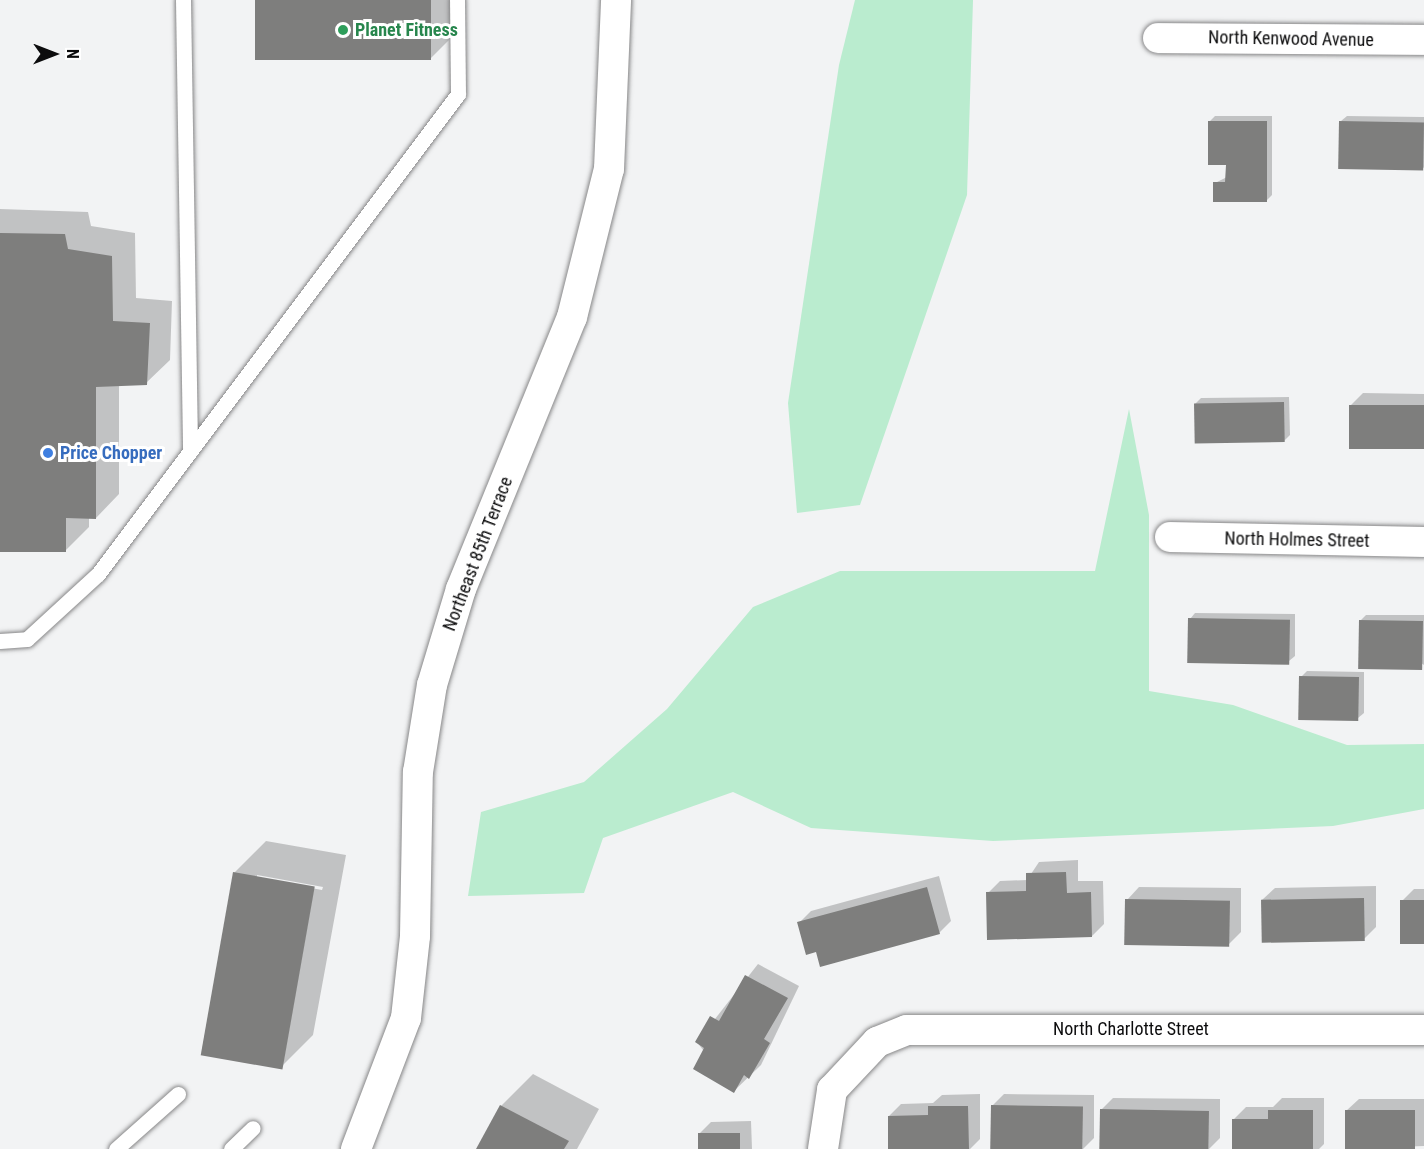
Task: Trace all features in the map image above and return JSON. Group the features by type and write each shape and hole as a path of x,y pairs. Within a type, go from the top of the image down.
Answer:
{"street":[{"name":"Northeast 85th Terrace","path":"356,1149 406,1018 415,936 418,772 432,684 461,589 572,317 609,169 615,0"},
{"name":"North Kenwood Avenue","path":"1158,38 1424,40"},
{"name":"North Holmes Street","path":"1170,537 1424,542"},
{"name":"North Charlotte Street","path":"823,1149 832,1090 849,1067 877,1042 907,1030 1424,1030"}],"lane":[{"path":"183,0 190,451"},
{"path":"0,641 27,639 98,574 458,94 458,0"},
{"path":"116,1149 178,1094"},
{"path":"231,1149 253,1128"}],"green space":[{"path":"855,0 973,0 967,195 860,505 797,513 788,403 839,65"},
{"path":"1129,409 1149,515 1149,691 1233,705 1347,745 1424,744 1424,809 1333,826 993,841 811,828 733,792 603,838 584,893 468,896 481,812 584,782 667,709 753,607 840,571 1095,571"}],"building":[{"name":"Planet Fitness","path":"255,0 431,0 431,60 255,60"},
{"path":"1208,121 1267,121 1267,202 1213,202 1213,182 1225,182 1226,165 1208,165"},
{"path":"1339,121 1424,122 1423,170 1338,169"},
{"name":"Price Chopper","path":"0,233 65,234 68,249 112,256 113,321 150,323 147,385 96,387 96,519 66,518 66,552 0,552"},
{"path":"1284,402 1285,442 1195,444 1194,404"},
{"path":"1349,405 1424,405 1424,449 1349,449"},
{"path":"1188,618 1290,620 1289,665 1187,663"},
{"path":"1359,620 1423,621 1422,670 1358,669"},
{"path":"1299,676 1359,677 1358,721 1298,720"},
{"path":"233,872 315,886 282,1070 201,1055"},
{"path":"1066,872 1067,893 1091,892 1092,937 987,940 986,892 1026,891 1026,873"},
{"path":"927,887 940,934 820,967 816,952 806,955 797,922"},
{"path":"1364,898 1365,941 1262,943 1261,900"},
{"path":"1125,899 1230,901 1229,947 1124,945"},
{"path":"1400,900 1424,900 1424,944 1400,944"},
{"path":"745,975 788,998 764,1039 770,1043 749,1079 744,1075 734,1093 693,1069 704,1048 695,1042 710,1016 719,1021"},
{"path":"500,1105 569,1141 564,1149 476,1149"},
{"path":"991,1105 1083,1107 1082,1149 990,1149"},
{"path":"928,1106 968,1106 969,1149 888,1149 888,1116 928,1115"},
{"path":"1100,1109 1209,1111 1208,1149 1099,1149"},
{"path":"1268,1110 1313,1110 1313,1149 1232,1149 1232,1119 1268,1119"},
{"path":"1345,1110 1415,1110 1415,1149 1345,1149"},
{"path":"698,1133 740,1133 740,1149 698,1149"}],"place":[{"name":"Planet Fitness","path":"343,30"},
{"name":"Price Chopper","path":"48,453"}]}
